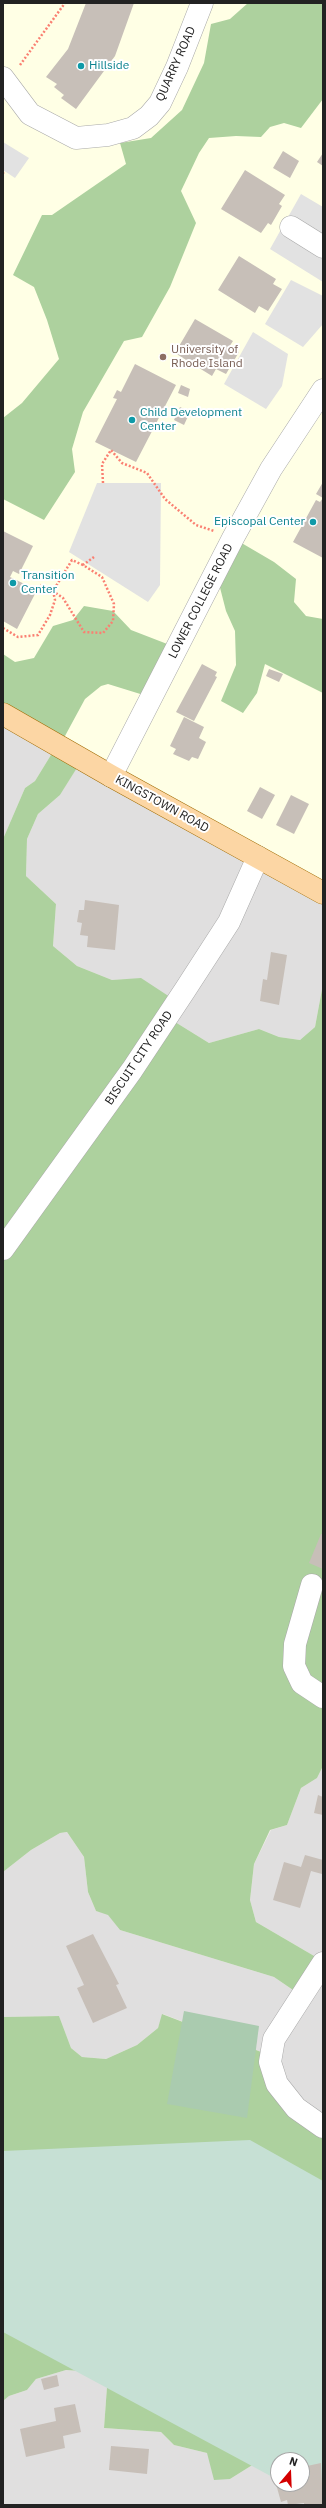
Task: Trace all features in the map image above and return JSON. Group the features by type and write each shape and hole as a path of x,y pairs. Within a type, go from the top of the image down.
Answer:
{"main road":[{"name":"KINGSTOWN ROAD","path":"3,714 111,776 323,893"}],"street":[{"name":"QUARRY ROAD","path":"11,73 30,114 76,138 108,135 133,128 149,116 160,103 178,67 202,3"},
{"path":"291,227 323,247"},
{"name":"LOWER COLLEGE ROAD","path":"111,776 233,538 271,470 323,390"},
{"name":"BISCUIT CITY ROAD","path":"3,1249 132,1070 229,922 258,857"},
{"path":"312,1585 295,1644 294,1666 302,1682 323,1697"},
{"path":"323,1963 274,2039 270,2062 277,2084 296,2108 323,2127"}],"path":[{"path":"11,73 65,3"},
{"path":"102,483 102,464 111,450 122,463 147,473 166,499 196,525 233,538"},
{"path":"84,565 94,557"},
{"path":"3,628 18,637 38,635 50,615 55,600 53,591 72,560 84,565 102,577 114,604 113,621 103,633 84,632 63,598 53,591 40,584"}],"shaded area":[{"name":"University of Rhode Island","path":"3,3 323,3 323,894 3,712"},
{"path":"3,142 29,158 15,178 3,170"},
{"path":"301,194 323,207 323,282 270,249"},
{"path":"291,280 323,296 323,324 303,347 265,324"},
{"path":"253,332 288,354 282,386 266,409 224,384"},
{"path":"97,483 161,483 160,585 148,602 69,552"},
{"path":"3,718 54,750 35,781 25,788 3,839"},
{"path":"79,764 323,899 323,984 315,1027 300,1040 279,1037 259,1029 209,1043 167,1017 141,979 112,980 77,966 53,946 56,904 26,876 27,839 38,814 60,795"},
{"path":"323,1766 323,2126 295,2105 269,2055 163,2014 158,2028 137,2045 106,2059 82,2057 71,2048 59,2016 3,2017 3,1872 31,1850 60,1833 67,1832 84,1857 88,1892 96,1911 108,1914 120,1930 274,1977 293,1990 321,1960 256,1922 250,1900 254,1864 271,1830 287,1825 301,1788 317,1778"},
{"path":"184,2011 259,2026 247,2118 167,2104"},
{"path":"250,2140 323,2181 323,2504 301,2492 310,2492 310,2452 270,2452 270,2476 3,2332 3,2151"},
{"path":"66,2370 95,2372 107,2387 104,2428 161,2432 174,2445 207,2453 230,2479 270,2454 270,2492 310,2492 310,2452 273,2452 286,2444 323,2448 323,2505 3,2505 3,2401 9,2396 27,2390 36,2379"}],"green space":[{"path":"248,3 323,3 323,99 301,128 284,123 270,127 261,137 236,136 209,138 199,153 181,191 196,223 170,287 142,337 124,341 83,412 72,449 75,472 44,520 3,499 3,418 22,403 59,359 47,320 34,287 13,275 42,215 52,215 126,164 120,143 151,138 182,110 204,63 211,24 230,19"},
{"path":"233,538 274,562 296,579 294,602 306,616 323,619 323,693 265,664 257,693 243,713 221,701 236,665 235,631 226,611 216,572"},
{"path":"84,606 113,611 131,630 175,647 150,697 108,684 101,686 85,699 59,747 80,763 60,795 38,814 27,839 26,876 56,904 53,946 77,966 112,980 141,978 173,999 167,1017 209,1043 259,1029 279,1037 300,1040 315,1027 323,984 323,1766 317,1778 301,1788 287,1825 270,1830 254,1864 250,1900 256,1922 321,1960 293,1990 274,1977 120,1930 108,1915 96,1911 88,1892 84,1857 67,1832 60,1833 31,1850 3,1872 3,839 25,788 35,781 54,750 3,718 3,654 15,662 34,658 53,626 73,620"},
{"path":"162,2014 269,2055 276,2077 323,2126 323,2448 286,2444 273,2452 270,2452 270,2454 230,2479 214,2480 207,2453 174,2445 161,2432 104,2428 107,2387 95,2372 66,2370 36,2379 27,2390 9,2396 3,2401 3,2017 59,2016 71,2048 82,2057 106,2059 137,2045 158,2028"}],"building":[{"name":"Hillside","path":"86,3 134,3 115,56 76,109 61,98 64,95 54,87 57,84 46,77 68,49"},
{"path":"283,151 299,161 290,178 273,168"},
{"path":"323,153 323,166 317,162"},
{"path":"245,170 285,195 279,204 282,206 271,225 268,223 261,233 221,209"},
{"path":"239,256 276,279 273,284 282,289 268,311 259,306 255,313 218,290"},
{"path":"195,319 233,341 229,347 239,352 226,374 216,369 212,376 175,353"},
{"name":"Child Development Center","path":"135,364 176,385 136,462 95,442 117,399 113,398 117,390 121,392"},
{"path":"181,385 190,389 188,397 178,393"},
{"path":"180,407 190,412 184,425 174,420"},
{"path":"323,482 323,498 316,494"},
{"name":"Episcopal Center","path":"323,498 323,558 293,542 316,500 320,502"},
{"name":"Transition Center","path":"3,531 33,546 19,574 13,571 10,577 37,590 17,629 3,621"},
{"path":"202,664 217,672 215,676 217,677 194,721 176,712"},
{"path":"269,669 283,674 279,682 266,676"},
{"path":"184,717 204,727 199,738 206,742 198,759 192,757 189,761 173,754 176,749 170,746"},
{"path":"260,787 275,795 262,819 247,811"},
{"path":"291,795 309,804 294,834 276,825"},
{"path":"85,900 119,905 115,950 87,947 88,936 80,935 82,923 77,922 79,910 84,910"},
{"path":"271,952 287,955 279,1005 260,1001 263,979 267,980"},
{"path":"321,1534 323,1534 323,1569 309,1563"},
{"path":"318,1795 323,1797 323,1815 314,1813"},
{"path":"305,1855 323,1860 323,1872 322,1874 311,1871 300,1908 273,1900 284,1862 301,1867"},
{"path":"93,1934 119,1984 116,1985 127,2008 93,2023 77,1988 84,1985 66,1946"},
{"path":"57,2375 59,2386 44,2390 41,2379"},
{"path":"75,2404 81,2432 63,2436 65,2448 26,2457 20,2429 56,2421 54,2408"},
{"path":"111,2446 149,2449 147,2474 109,2470"},
{"path":"321,2463 323,2505 304,2505 304,2503 288,2505 287,2500 281,2502 278,2492 310,2492 310,2465"}],"place":[{"name":"Hillside","path":"81,66"},
{"name":"University of Rhode Island","path":"163,357"},
{"name":"Child Development Center","path":"132,420"},
{"name":"Episcopal Center","path":"313,522"},
{"name":"Transition Center","path":"13,583"}]}
